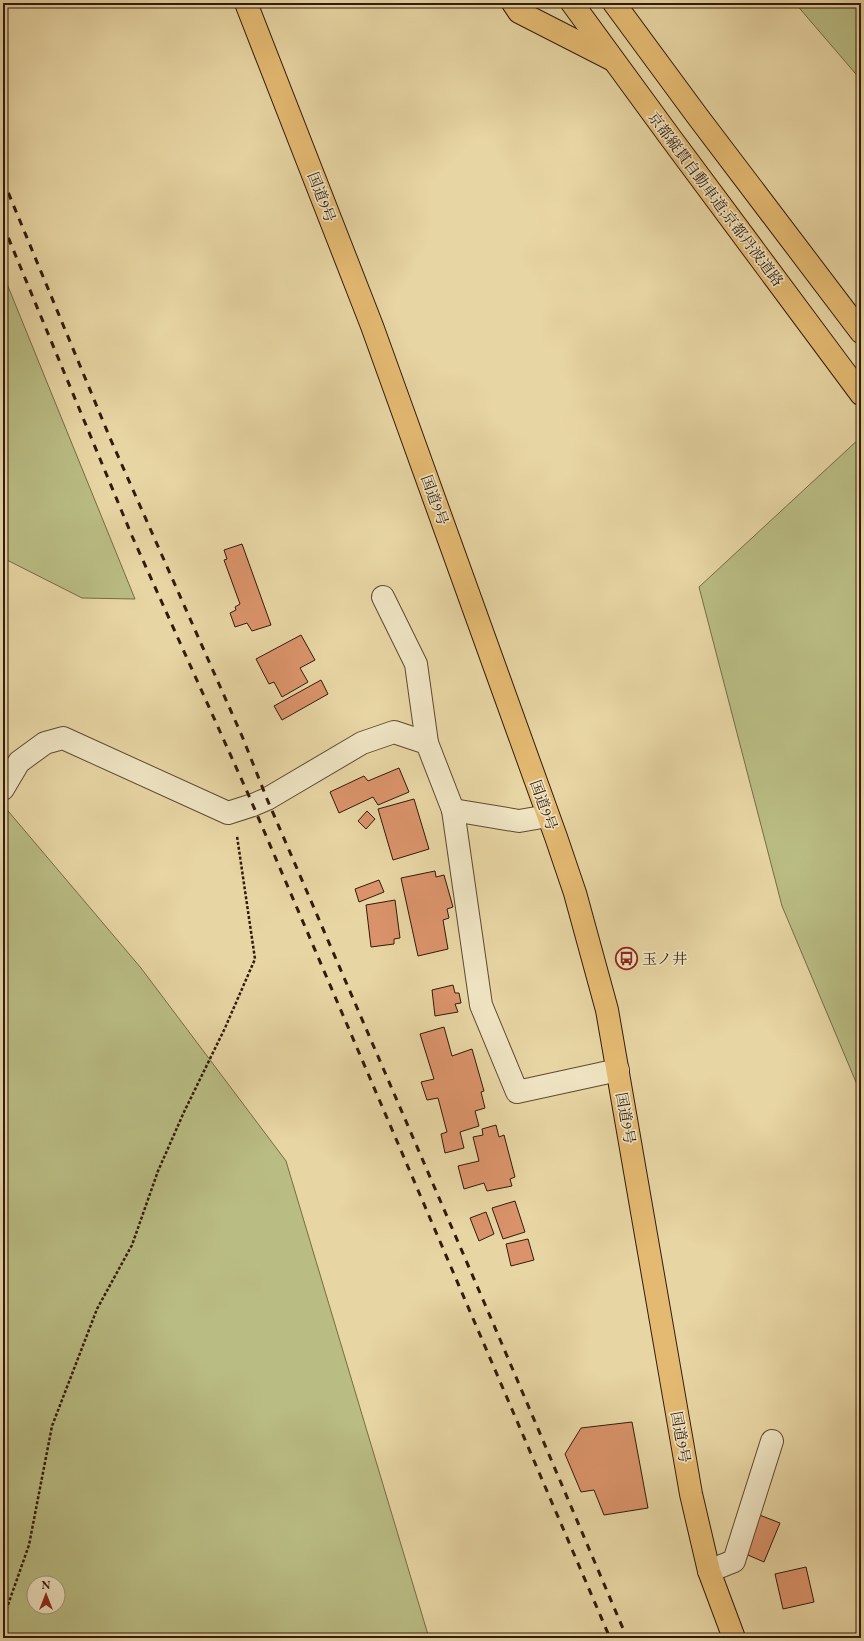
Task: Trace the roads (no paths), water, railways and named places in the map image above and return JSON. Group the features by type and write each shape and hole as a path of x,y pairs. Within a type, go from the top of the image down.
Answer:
{"highway":[{"name":"国道9号","path":"246,3 372,326 575,893 607,1010 691,1494 709,1571 734,1638"},
{"path":"513,3 519,12 614,60"},
{"name":"京都縦貫自動車道;京都丹波道路","path":"572,3 861,394"},
{"path":"614,3 698,117 861,332"}],"street":[{"path":"383,597 416,664 427,743 453,810 481,1005 517,1092 618,1070"},
{"path":"3,789 19,762 45,743 63,738 228,813 267,799 362,743 394,732 427,743"},
{"path":"453,810 519,821 548,816"},
{"path":"709,1571 734,1560 772,1440"}],"railway":[{"path":"3,180 110,438 242,736 267,799 627,1638"},
{"path":"3,225 132,536 249,796 610,1638"}],"place":[{"name":"玉ノ井","path":"627,958"}]}
